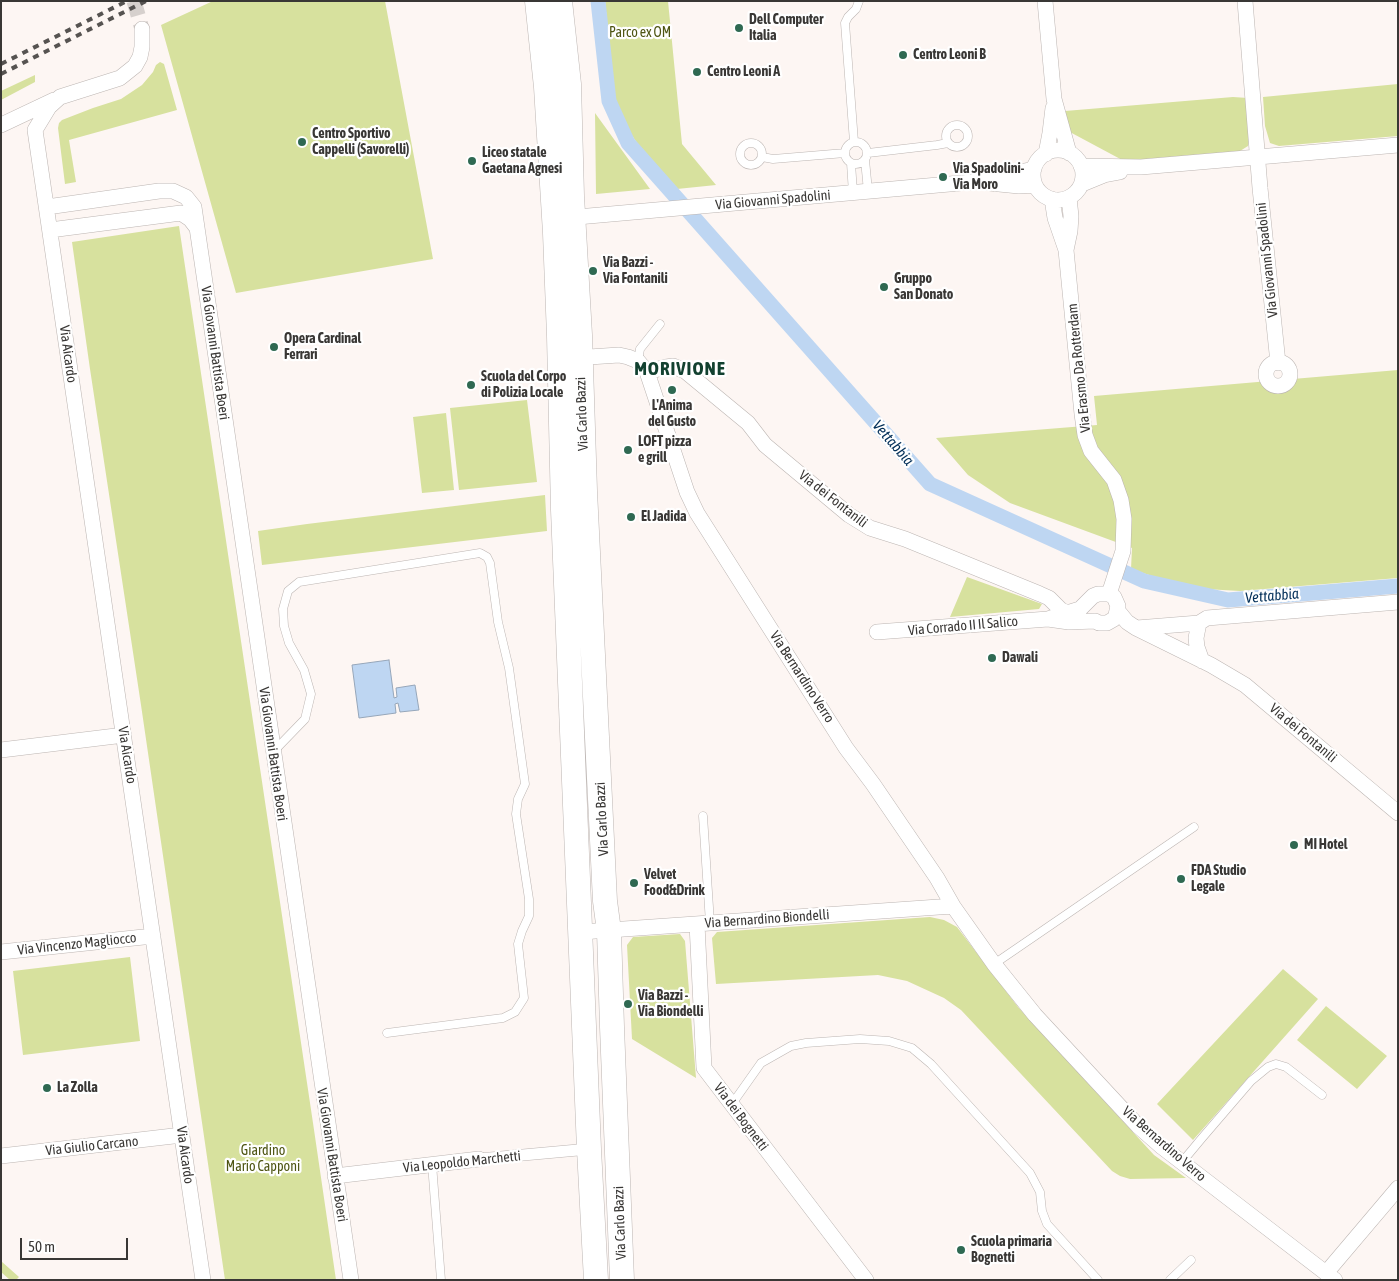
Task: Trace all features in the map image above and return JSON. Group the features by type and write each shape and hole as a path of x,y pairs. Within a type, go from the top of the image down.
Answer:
{"main road":[{"name":"Via Carlo Bazzi","path":"537,1 546,87 564,218"},
{"name":"Via Carlo Bazzi","path":"560,1 569,84 564,218 570,358 609,931 622,1280"},
{"name":"Via Carlo Bazzi","path":"570,358 563,510 596,1280"}],"street":[{"path":"1045,1 1054,99 1069,153"},
{"name":"Via Giovanni Spadolini","path":"1245,1 1251,87 1278,363"},
{"path":"2,124 60,97 120,78 135,66 140,57 142,29"},
{"path":"2,124 15,122 35,130 49,107 60,97"},
{"path":"1046,154 1054,99"},
{"name":"Via Aicardo","path":"35,130 203,1280"},
{"path":"1081,166 1141,167 1398,145"},
{"path":"1057,150 1069,153 1076,158 1081,166 1083,174 1082,184 1076,193 1069,198 1061,200 1052,199 1042,194 1035,185 1033,176 1039,159 1057,150"},
{"path":"1082,184 1104,175 1141,167"},
{"name":"Via Giovanni Spadolini","path":"564,218 695,208 972,182 1034,169"},
{"name":"Via Giovanni Spadolini","path":"972,182 1019,186 1035,185"},
{"name":"Via Giovanni Battista Boeri","path":"46,207 150,192 173,191 186,197 194,207 351,1280"},
{"name":"Via Erasmo Da Rotterdam","path":"1066,250 1072,216 1069,198"},
{"name":"Via Erasmo Da Rotterdam","path":"1052,199 1055,218 1066,250 1085,435 1091,451 1114,480 1121,500 1124,519 1124,551 1110,591"},
{"path":"50,230 181,213 190,219 197,228"},
{"name":"Via Carlo Bazzi","path":"570,358 619,355 628,357 642,366"},
{"name":"Via dei Fontanili","path":"642,366 673,366 684,371 748,423 765,445 849,514 870,528 905,539 1040,594 1049,598 1061,610 1068,613"},
{"name":"Via Bernardino Verro","path":"642,366 687,492 697,513 846,748 873,784 937,878 953,906 994,964 1035,1015 1138,1126 1330,1276"},
{"path":"1110,591 1118,606 1118,612"},
{"name":"Via Corrado II Il Salico","path":"877,632 1048,619 1080,609 1093,596 1110,591"},
{"path":"1089,601 1088,610 1095,621"},
{"path":"1136,628 1200,623 1207,618 1398,602"},
{"name":"Via dei Fontanili","path":"1118,612 1136,628 1202,660 1245,685 1398,813"},
{"name":"Via Corrado II Il Salico","path":"1048,619 1069,622 1095,621 1107,623 1114,619 1118,612"},
{"path":"1200,623 1196,638 1202,660"},
{"path":"1,750 124,736"},
{"name":"Via Bernardino Biondelli","path":"581,932 953,906"},
{"name":"Via dei Bognetti","path":"704,924 704,1068 866,1280"},
{"name":"Via Vincenzo Magliocco","path":"1,952 153,936"},
{"name":"Via Giulio Carcano","path":"1,1156 182,1135"},
{"name":"Via Leopoldo Marchetti","path":"335,1176 479,1159 589,1149"},
{"path":"1330,1276 1398,1188"}],"lane":[{"path":"854,142 845,23 859,1"},
{"path":"853,193 851,163 845,154 846,147 854,142 864,144 867,149 868,191"},
{"path":"851,163 859,164 867,156 948,143"},
{"path":"762,157 773,159 845,154"},
{"path":"642,366 640,349 660,324"},
{"path":"273,752 305,719 311,694 304,670 289,643 284,626 283,609 288,591 299,582 480,553 487,556 490,563 498,622 509,668 524,784 518,799 516,814 529,899 529,916 518,944 524,998 515,1012 503,1018 387,1033"},
{"path":"703,816 704,924"},
{"path":"994,964 1194,827"},
{"path":"732,1104 761,1063 791,1046 806,1043 860,1040 889,1041 912,1048 931,1064 1030,1173 1040,1192 1042,1210 1047,1224 1098,1280"},
{"path":"1182,1162 1252,1081 1268,1067 1276,1064 1286,1067 1322,1095"},
{"path":"432,1164 442,1280"},
{"path":"1170,1280 1190,1260"}],"green space":[{"name":"Centro Sportivo Cappelli (Savorelli)","path":"213,1 385,1 433,259 236,293 161,25"},
{"name":"Parco ex OM","path":"605,1 668,1 682,144 716,185 677,189 639,146 627,128 614,93"},
{"path":"160,62 164,64 177,110 69,140 76,182 65,184 59,123 62,120 93,108 121,99 142,85"},
{"path":"35,75 35,82 1,100 1,91"},
{"path":"1398,84 1398,136 1279,146 1270,143 1265,126 1263,97"},
{"path":"1233,97 1248,98 1252,128 1248,146 1240,151 1124,161 1068,131 1065,111"},
{"path":"595,113 650,189 596,194"},
{"name":"Giardino Mario Capponi","path":"179,226 336,1280 225,1280 72,242"},
{"path":"1398,370 1398,578 1240,591 1188,588 1131,569 1132,548 1010,503 968,475 936,438 1097,425 1094,396"},
{"path":"527,400 537,482 459,490 450,408"},
{"path":"446,413 454,490 422,493 413,417"},
{"path":"545,495 547,531 262,565 258,531"},
{"path":"967,577 1042,604 1039,609 950,617"},
{"path":"930,917 944,920 957,927 1018,1007 1154,1155 1186,1178 1130,1179 1112,1171 961,1010 944,998 907,981 878,975 716,984 712,938 717,932"},
{"path":"680,934 685,941 696,1078 632,1039 627,945 633,937"},
{"path":"130,957 140,1041 23,1055 13,971"},
{"path":"1283,969 1318,999 1193,1140 1157,1104"},
{"path":"1326,1006 1387,1056 1357,1089 1297,1040"},
{"path":"1,1261 19,1277 16,1280 10,1280 1,1272"}],"water":[{"path":"389,660 394,698 397,697 396,688 415,685 419,710 400,712 398,703 395,704 396,713 359,718 352,665"}],"waterway":[{"name":"Vettabbia","path":"598,1 609,101 628,143 930,484 1144,581 1228,600 1398,586"}],"tunnel":[{"path":"134,1 142,29"}],"railway":[{"path":"1,64 127,1"},
{"path":"1,74 146,1"}],"place":[{"name":"Dell Computer Italia","path":"739,28"},
{"name":"Centro Leoni B","path":"903,55"},
{"name":"Centro Leoni A","path":"697,72"},
{"name":"Centro Sportivo Cappelli (Savorelli)","path":"302,142"},
{"name":"Liceo statale Gaetana Agnesi","path":"472,161"},
{"name":"Via Spadolini- Via Moro","path":"943,177"},
{"name":"Via Bazzi - Via Fontanili","path":"593,271"},
{"name":"Gruppo San Donato","path":"884,287"},
{"name":"Opera Cardinal Ferrari","path":"274,347"},
{"name":"Scuola del Corpo di Polizia Locale","path":"471,385"},
{"name":"L'Anima del Gusto","path":"672,390"},
{"name":"LOFT pizza e grill","path":"628,450"},
{"name":"El Jadida","path":"631,517"},
{"name":"Dawali","path":"992,658"},
{"name":"MI Hotel","path":"1294,845"},
{"name":"FDA Studio Legale","path":"1181,879"},
{"name":"Velvet Food&Drink","path":"634,883"},
{"name":"Via Bazzi - Via Biondelli","path":"628,1004"},
{"name":"La Zolla","path":"47,1088"},
{"name":"Scuola primaria Bognetti","path":"961,1250"}],"district":[{"name":"MORIVIONE","path":"680,369"}]}
